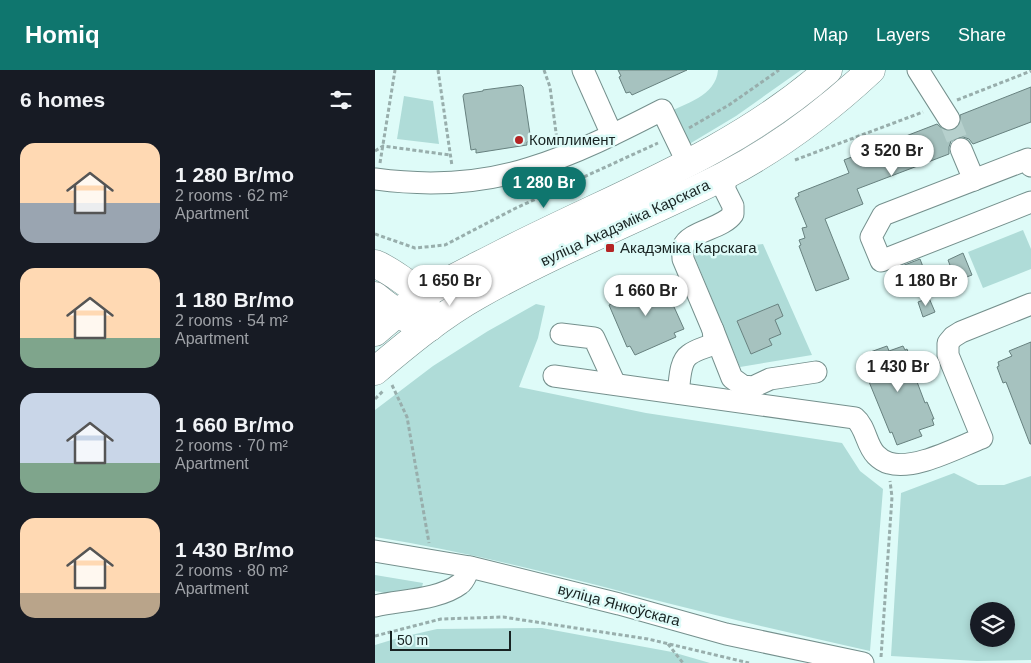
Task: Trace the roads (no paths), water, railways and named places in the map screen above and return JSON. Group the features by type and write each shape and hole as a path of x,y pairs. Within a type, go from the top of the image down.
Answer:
{"main road":[{"name":"вуліца Акадэміка Карскага","path":"375,332 397,313 422,296 533,238 688,164 761,121 806,89 828,70"},
{"name":"вуліца Акадэміка Карскага","path":"383,377 431,327 477,296 546,259 725,175 811,122 871,70"},
{"path":"375,264 386,268 422,296 430,316 431,327 418,324 397,313 375,296"}],"street":[{"path":"583,70 612,134"},
{"path":"918,70 945,112"},
{"path":"377,179 433,183 454,182 514,173 560,158 662,110 688,164"},
{"path":"961,149 973,180"},
{"path":"1031,166 1028,159 883,215 871,236 881,261 1031,202"},
{"path":"725,175 725,190 733,206 733,214 725,222 688,240 683,248 683,259 733,378 743,386 753,387 770,379 815,372"},
{"path":"554,376 855,418 860,422 869,444 876,454 888,463 904,464 923,461 982,438 948,355 948,342 961,332 1031,304"},
{"path":"678,393 685,358 691,353 711,345 714,338 713,330"},
{"path":"561,334 594,338 615,384"},
{"name":"вуліца Янкоўскага","path":"375,551 469,567 619,604 726,634 863,663"},
{"path":"375,606 449,590 462,583 469,567"}],"tunnel":[{"path":"949,119 961,149"}],"place":[{"name":"Комплимент","path":"519,140"},
{"name":"Акадэміка Карскага","path":"610,248"}]}
